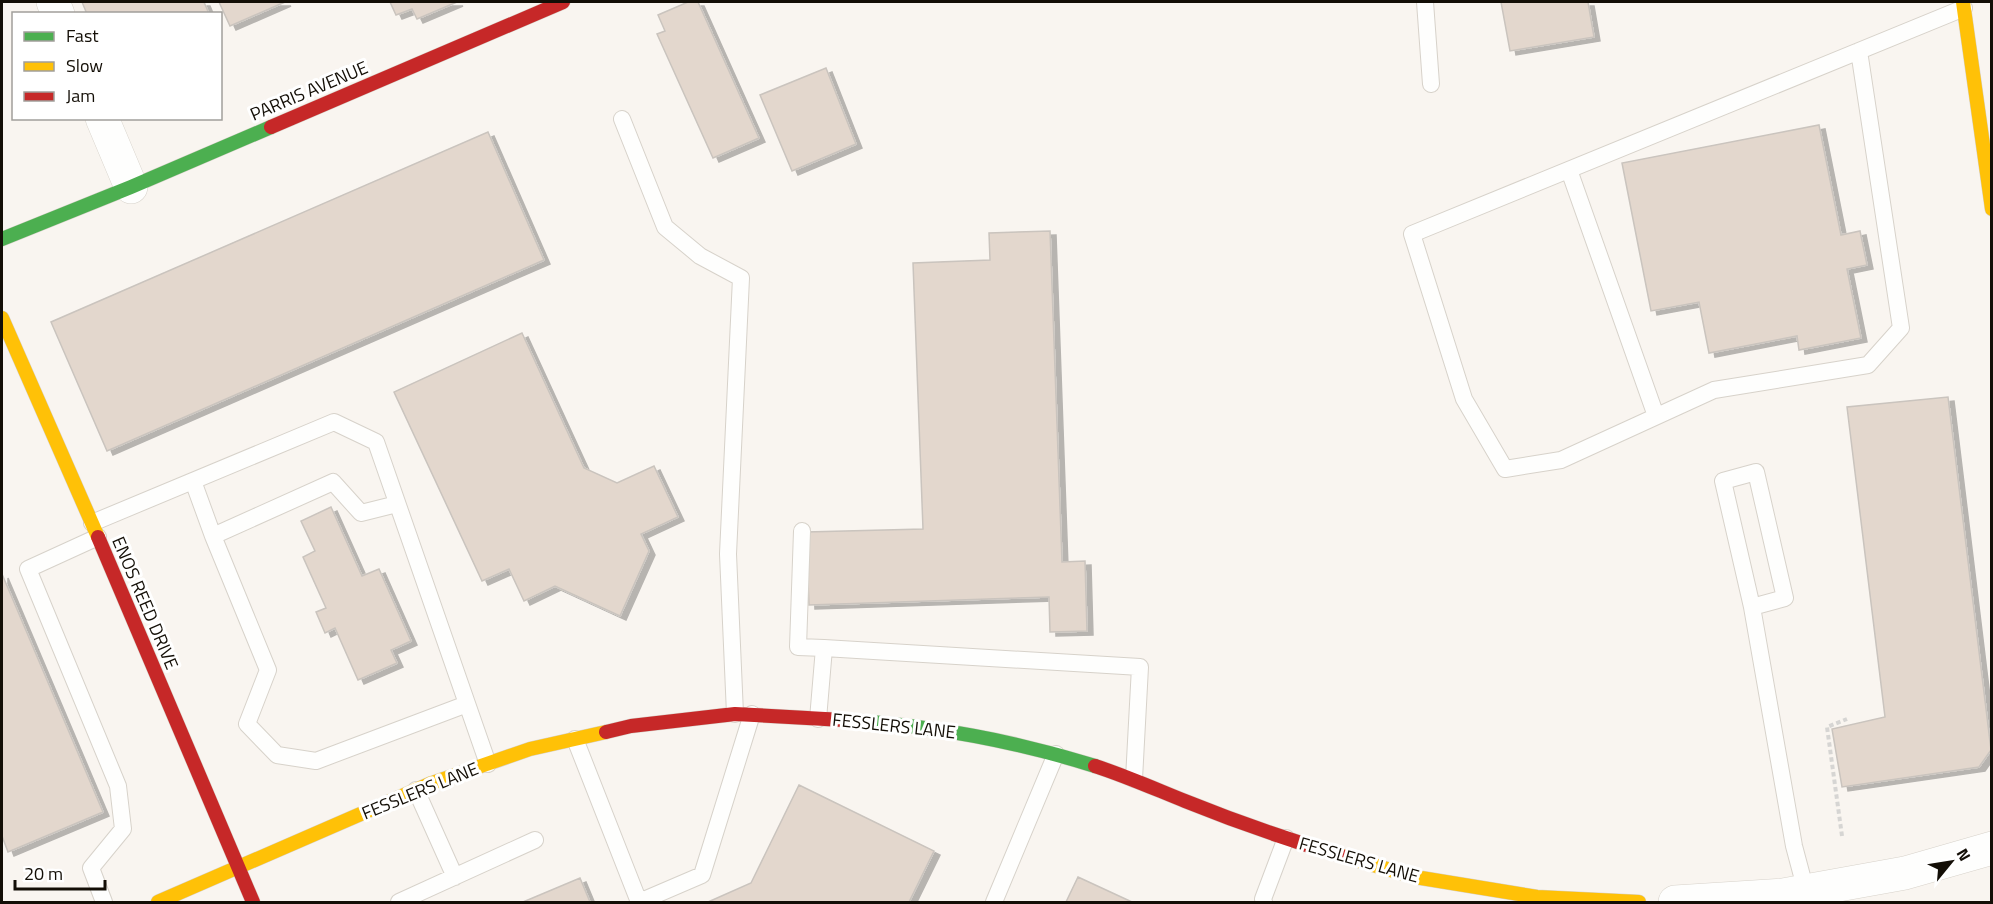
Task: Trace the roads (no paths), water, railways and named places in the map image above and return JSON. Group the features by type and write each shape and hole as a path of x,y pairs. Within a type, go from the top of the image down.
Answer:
{"street":[{"name":"PARRIS AVENUE","path":"2,239 131,187 531,8 563,2"},
{"path":"1964,5 1985,115 1991,200"},
{"path":"103,120 131,187"},
{"name":"ENOS REED DRIVE","path":"2,318 95,530 253,903"},
{"name":"FESSLERS LANE","path":"158,903 416,790 530,749 631,726 735,714 868,721 978,735 1056,754 1134,779 1185,801 1286,838 1415,877 1537,897 1639,903"},
{"path":"1675,903 1783,895 1905,873 1992,848"}],"lane":[{"path":"1425,2 1431,84"},
{"path":"1858,51 1900,328 1868,365 1714,390 1561,460 1505,469 1464,399 1412,234 1569,171 1964,5"},
{"path":"622,119 664,227 700,256 741,278 728,555 735,714"},
{"path":"1569,171 1656,416"},
{"path":"104,903 91,868 123,829 118,786 28,569 95,530 193,481 334,422 376,442 488,764"},
{"path":"1752,607 1785,598 1756,472 1723,481 1752,607 1794,846 1806,891"},
{"path":"193,481 268,670 247,724 277,755 316,761 467,704"},
{"path":"213,536 333,482 361,513 397,504"},
{"path":"802,531 798,647 1140,667 1134,779"},
{"path":"818,719 824,648"},
{"path":"575,739 639,902 702,875 752,714"},
{"path":"994,903 1056,754"},
{"path":"416,790 455,877"},
{"path":"1264,903 1263,899 1286,838"},
{"path":"399,903 535,840"},
{"path":"1456,903 1461,884"}]}
